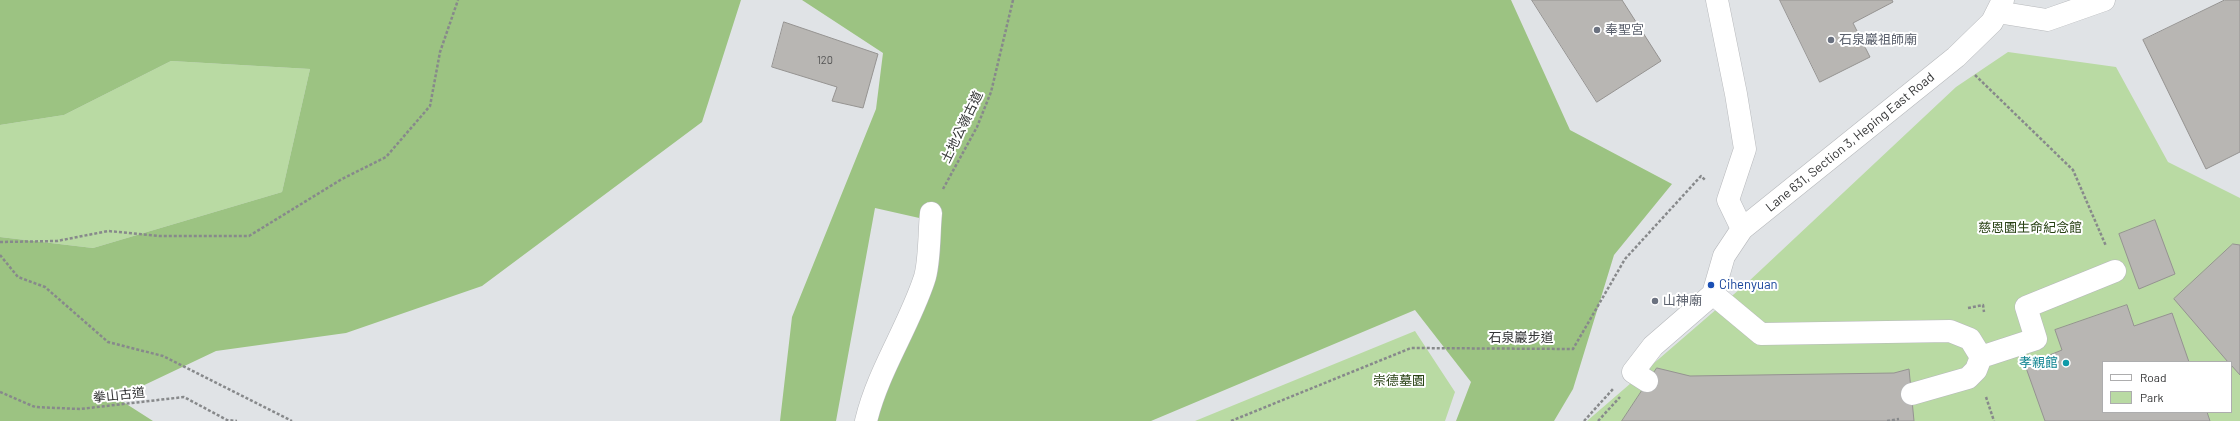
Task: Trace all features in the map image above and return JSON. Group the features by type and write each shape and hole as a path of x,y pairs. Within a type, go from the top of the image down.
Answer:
{"street":[{"path":"1717,0 1736,94 1745,149 1728,200 1742,229"},
{"path":"2000,6 2047,20 2104,0"},
{"name":"Lane 631, Section 3, Heping East Road","path":"1714,294 1724,256 1742,229 1956,57 1992,22 2000,6"},
{"path":"866,421 890,356 925,279 931,213"},
{"path":"1981,357 2036,339 2026,307 2115,272"},
{"path":"1647,381 1633,372 1654,346 1714,294 1761,334 1950,331 1970,339 1981,357"},
{"path":"1912,394 1968,378 1976,370 1981,357"}],"path":[{"path":"0,242 57,241 108,231 159,236 249,236 342,179 386,158 430,106 440,52 458,0"},
{"name":"土地公嶺古道","path":"931,213 977,127 991,92 1013,0"},
{"path":"1956,57 2073,170 2098,225 2115,272"},
{"name":"石泉巖步道","path":"1231,421 1411,348 1573,349 1625,259 1701,176 1728,200"},
{"path":"0,255 18,277 45,287 108,342 163,356 292,421"},
{"path":"1960,309 1983,306 1984,312"},
{"path":"1584,421 1614,387"},
{"path":"1984,390 1994,421"},
{"name":"拳山古道","path":"0,392 36,407 80,409 184,397 227,420 237,421"},
{"path":"1598,421 1622,395"}],"green space":[{"path":"0,0 741,0 702,122 482,286 346,333 216,351 117,398 153,421 0,421 0,237 93,248 282,192 310,69 171,61 64,115 0,125"},
{"path":"802,0 1511,0 1570,130 1672,184 1614,255 1573,389 1554,421 1456,421 1471,382 1415,310 1151,421 876,421 937,222 875,208 836,421 780,421 792,317 876,109 883,53"},
{"name":"慈恩園生命紀念館","path":"2008,52 2116,67 2168,162 2240,198 2240,421 1587,421 1748,282 1956,87"},
{"path":"171,61 310,69 282,192 93,248 0,237 0,125 64,115"},
{"name":"崇德墓園","path":"1415,331 1455,392 1445,421 1195,421"}],"building":[{"name":"奉聖宮","path":"1532,0 1622,0 1661,61 1597,102"},
{"name":"石泉巖祖師廟","path":"1780,0 1892,0 1893,2 1853,23 1870,57 1820,82"},
{"path":"2225,0 2240,0 2240,152 2206,169 2143,40"},
{"path":"784,22 878,54 863,108 832,101 837,87 772,67"},
{"path":"2155,220 2175,274 2139,289 2119,234"},
{"path":"2233,244 2240,245 2240,375 2232,366 2232,361 2227,361 2174,299"},
{"name":"孝親館","path":"2127,305 2134,326 2172,313 2189,361 2102,361 2102,413 2207,413 2210,421 2045,421 2025,365 2062,350 2055,330"},
{"path":"1657,368 1690,376 1894,373 1909,369 1914,421 1622,421"}],"place":[{"name":"奉聖宮","path":"1597,30"},
{"name":"石泉巖祖師廟","path":"1831,40"},
{"name":"Cihenyuan","path":"1711,285"},
{"name":"山神廟","path":"1655,301"},
{"name":"孝親館","path":"2066,363"}]}
